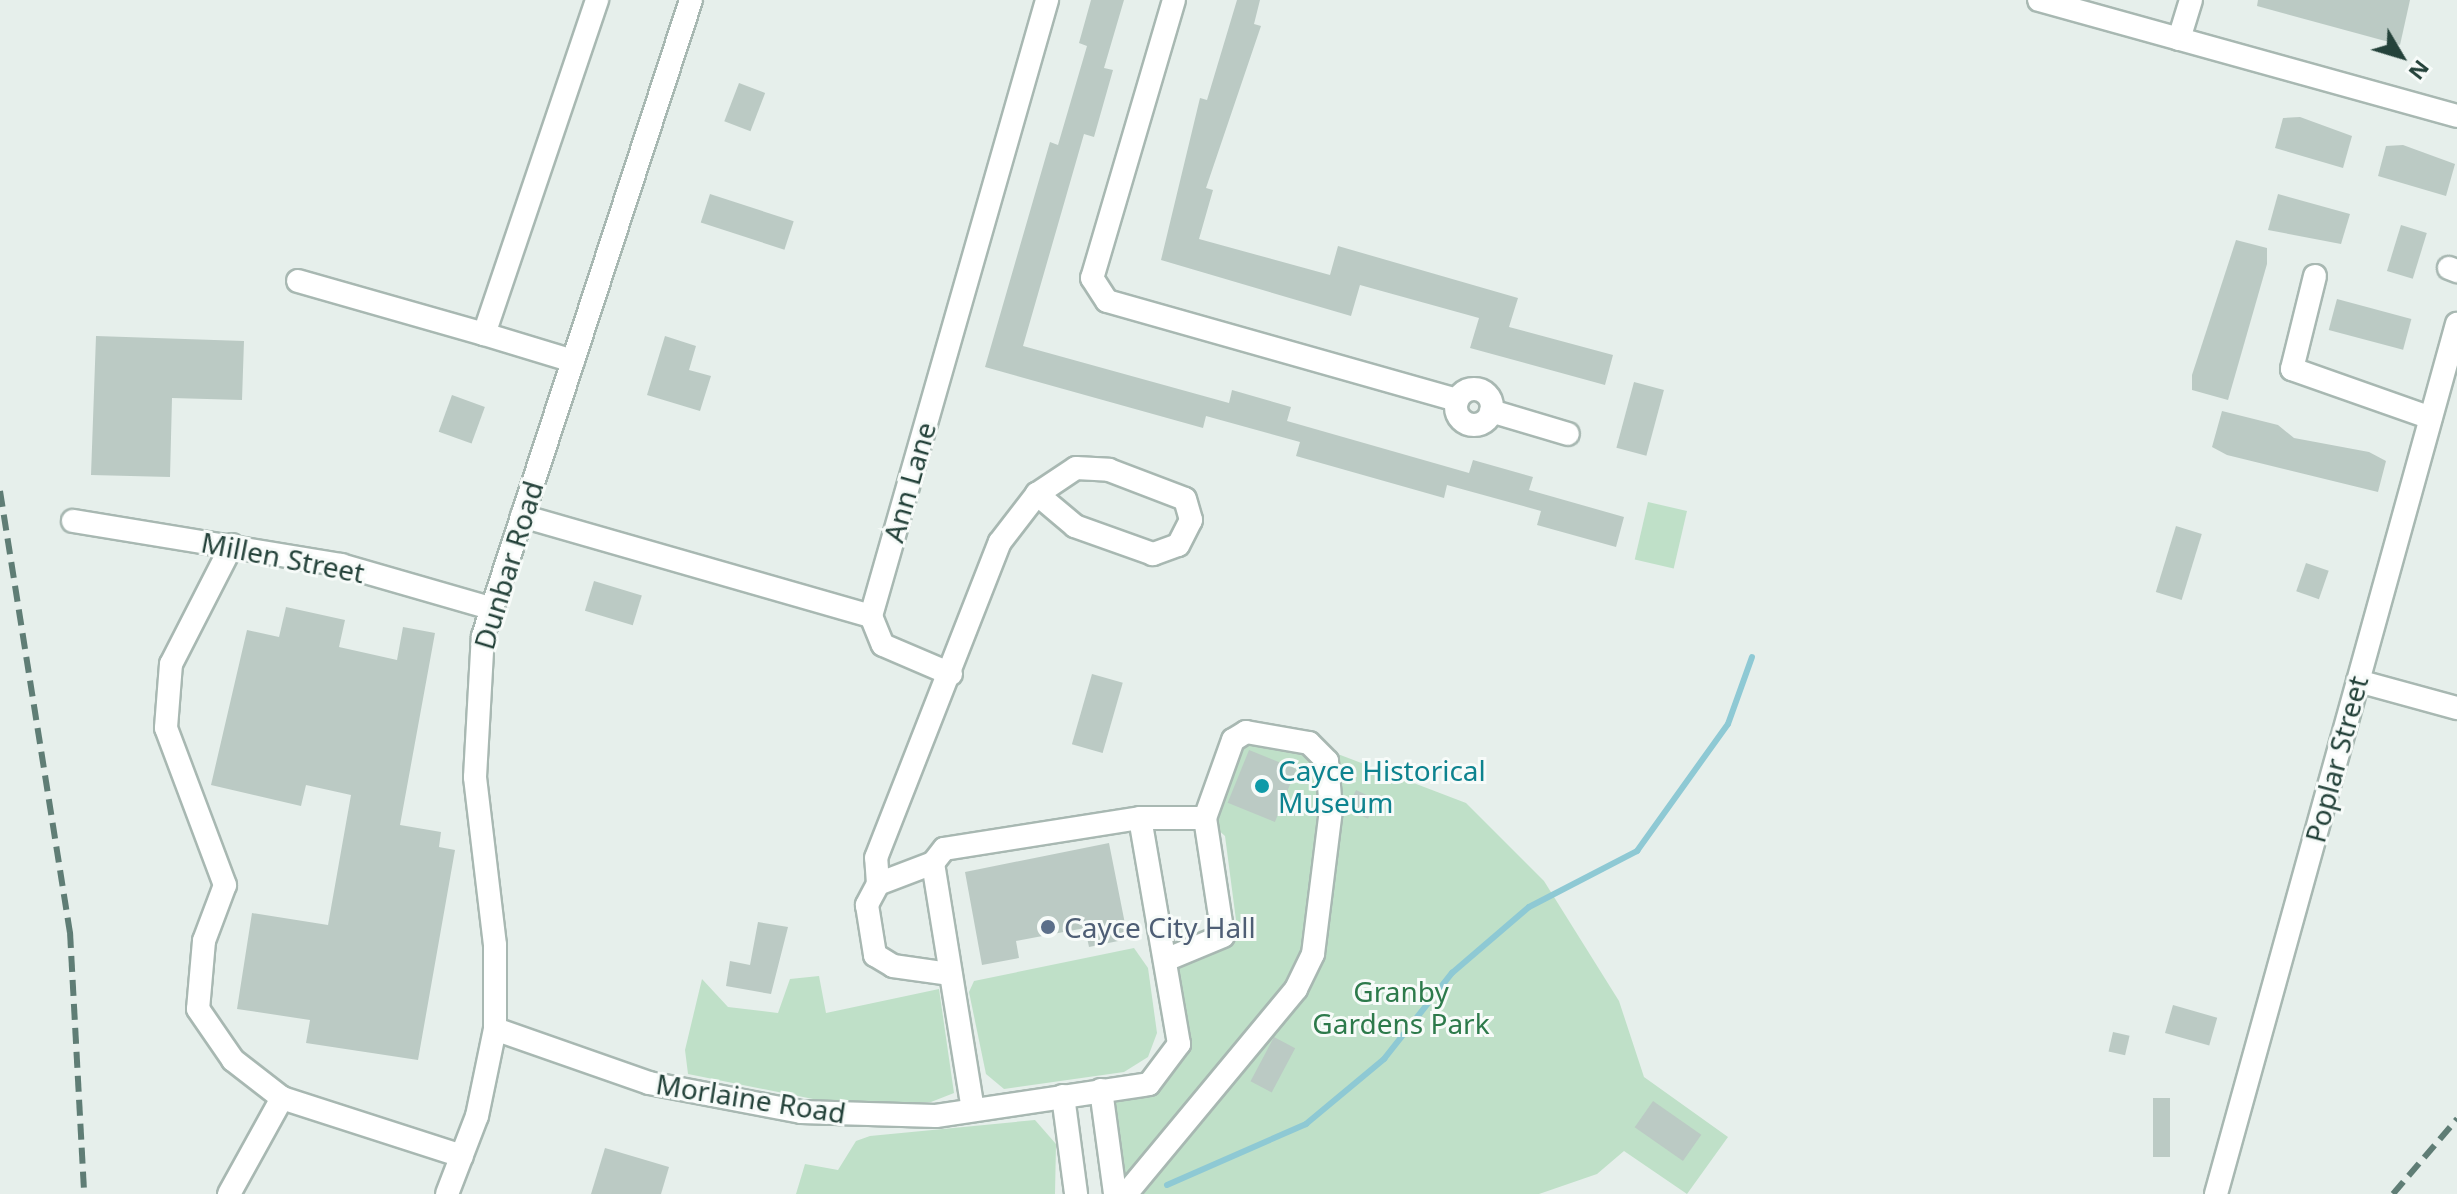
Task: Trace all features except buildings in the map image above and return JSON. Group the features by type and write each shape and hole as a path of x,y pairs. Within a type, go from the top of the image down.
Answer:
{"street":[{"path":"484,334 597,0"},
{"name":"Dunbar Road","path":"447,1194 462,1156 495,1029 495,945 475,777 479,659 490,608 691,0"},
{"name":"Ann Lane","path":"871,616 1047,0"},
{"path":"1174,0 1092,278 1107,301 1457,400 1467,424 1479,424 1491,411 1568,434"},
{"path":"2039,0 2457,116"},
{"path":"2179,39 2191,0"},
{"path":"2315,276 2292,369 2431,418"},
{"path":"298,281 573,361"},
{"name":"Poplar Street","path":"2216,1194 2457,324"},
{"path":"950,974 893,966 875,955 867,905 878,884 876,858 951,674 1000,542 1037,494 1076,468 1109,470 1185,499 1191,520 1178,545 1153,554 1075,526 1037,494"},
{"path":"522,516 871,616 883,645 951,674"},
{"name":"Millen Street","path":"73,521 341,565 490,608"},
{"path":"232,545 171,664 166,728 225,885 204,941 198,1009 233,1060 282,1098 462,1156"},
{"path":"2358,681 2457,708"},
{"path":"1126,1194 1296,989 1313,954 1331,810 1327,761 1309,743 1246,732 1233,740 1205,818 1223,936 1168,959"},
{"path":"878,884 933,863 944,849 1140,818 1205,818"},
{"name":"Morlaine Road","path":"495,1029 649,1083 757,1105 889,1117 973,1110 1149,1084 1173,1062 1179,1044 1168,959 1140,818"},
{"path":"933,863 973,1110"},
{"path":"1101,1090 1115,1194"},
{"path":"1063,1096 1076,1194"},
{"path":"229,1194 282,1098"}],"green space":[{"path":"1648,502 1687,511 1674,568 1635,559"},
{"name":"Granby Gardens Park","path":"1233,740 1309,743 1466,803 1544,881 1619,1001 1644,1077 1728,1137 1687,1194 1624,1151 1597,1174 1539,1194 1115,1194 1101,1090 1159,1070 1170,1037 1164,974 1223,942 1236,920 1225,836 1205,818"},
{"path":"1134,948 1148,968 1157,1033 1148,1057 1124,1072 1004,1089 986,1074 969,992 974,981"},
{"path":"819,976 826,1013 939,989 954,1093 931,1102 833,1103 688,1074 685,1050 702,979 728,1007 778,1013 790,979"},
{"path":"1035,1120 1056,1144 1055,1194 796,1194 805,1164 838,1170 856,1141 870,1136"}],"waterway":[{"path":"1167,1185 1306,1124 1384,1059 1452,973 1529,907 1637,851 1728,724 1752,657"}],"railway":[{"path":"0,491 70,932 84,1194"},
{"path":"2393,1194 2457,1119"}],"place":[{"name":"Cayce Historical Museum","path":"1262,786"},
{"name":"Cayce City Hall","path":"1048,927"}]}
